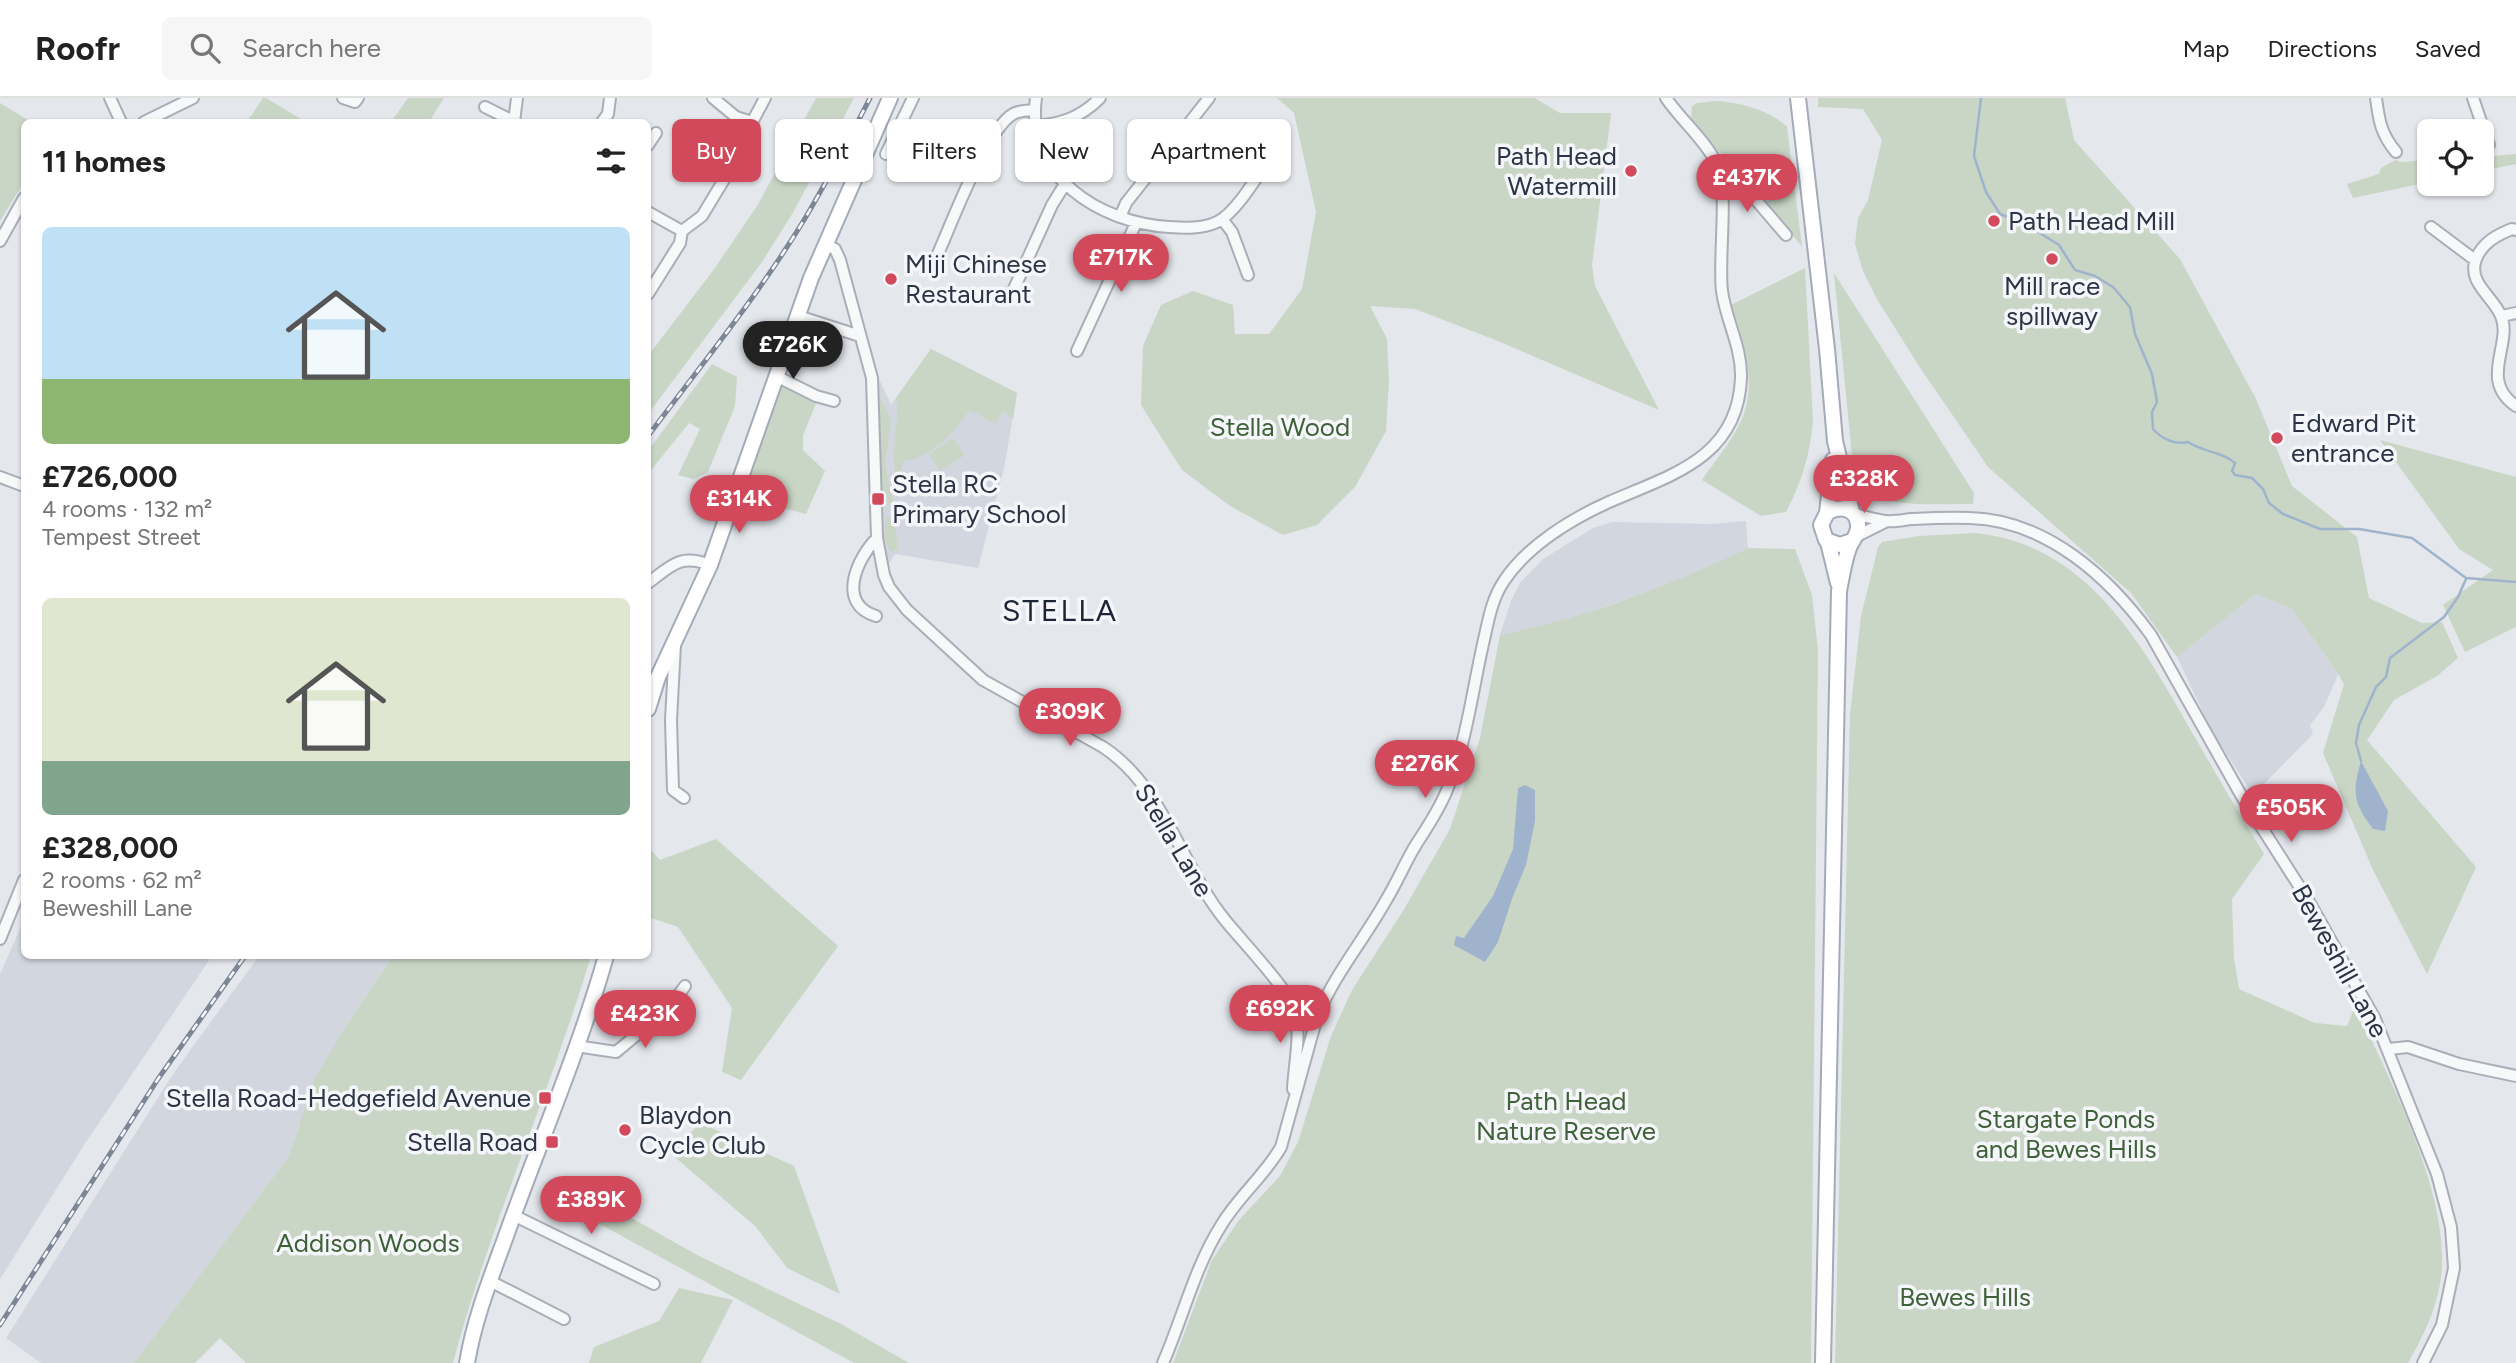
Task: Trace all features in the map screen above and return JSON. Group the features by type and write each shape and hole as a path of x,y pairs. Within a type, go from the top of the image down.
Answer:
{"main road":[{"path":"651,699 658,677 710,565 825,244 890,98"},
{"path":"1798,98 1835,441 1853,513 1859,525 1839,591"},
{"path":"1823,1363 1839,591 1828,542 1823,536 1821,525 1827,513 1835,441"},
{"path":"1827,513 1839,508 1853,513"},
{"path":"1828,542 1840,545 1854,539"},
{"path":"467,1363 490,1281 605,959"}],"street":[{"path":"110,98 120,119"},
{"path":"150,119 193,98"},
{"path":"342,98 355,102 358,98"},
{"path":"514,119 517,98"},
{"path":"604,119 608,114 610,98"},
{"path":"713,98 742,119"},
{"path":"754,119 765,98"},
{"path":"886,154 913,98"},
{"path":"1035,119 1036,98"},
{"path":"1072,119 1100,98"},
{"path":"1120,217 1126,203 1209,98"},
{"path":"1163,1363 1210,1244 1236,1204 1271,1165 1286,1136 1317,1017 1326,996 1385,903 1448,788 1469,716 1488,620 1495,597 1508,575 1534,548 1582,516 1664,480 1702,456 1715,446 1731,423 1737,405 1741,374 1738,345 1721,284 1720,172 1711,154 1666,98"},
{"path":"2376,98 2379,122 2385,138 2396,152"},
{"path":"2473,98 2480,119"},
{"path":"485,107 507,119"},
{"path":"926,269 937,256 980,161 1003,123 1018,111 1035,110"},
{"path":"651,140 656,133"},
{"path":"1720,172 1738,179 1756,194 1786,235"},
{"path":"651,289 680,243 682,231 702,216 723,182"},
{"path":"1013,291 1052,205 1065,184 1099,209 1136,223 1190,228 1213,224 1222,219 1251,182"},
{"path":"0,241 21,203"},
{"path":"651,214 682,231"},
{"path":"1222,219 1232,232 1248,275"},
{"path":"1077,351 1136,223"},
{"path":"2431,227 2475,260"},
{"path":"2516,230 2512,229 2490,238 2475,260 2476,281 2502,316 2498,374 2504,396 2516,406"},
{"name":"Stella Lane","path":"825,244 835,248 837,253 872,378 877,538 884,575 895,597 972,671 993,687 1115,755 1139,780 1209,900 1291,1003 1296,1019"},
{"path":"2502,316 2516,313"},
{"path":"797,316 860,336"},
{"path":"776,376 816,396 834,401"},
{"path":"0,477 21,485"},
{"name":"Beweshill Lane","path":"1853,513 1887,522 1956,517 1986,518 2035,533 2100,577 2118,594 2151,635 2241,795 2308,900 2369,1007 2389,1049 2437,1174 2446,1201 2454,1268 2447,1308 2435,1342 2423,1363"},
{"name":"Beweshill Lane","path":"1854,539 1887,522"},
{"path":"876,616 861,607 853,586 857,565 877,538"},
{"path":"651,581 682,561 696,559 710,565"},
{"path":"676,640 671,720 673,790 684,798"},
{"path":"0,939 21,887"},
{"path":"576,1046 616,1052 669,1008 685,986"},
{"path":"1293,1108 1296,1019 1317,1017"},
{"path":"2389,1049 2408,1046 2459,1064 2516,1076"},
{"path":"513,1215 654,1284"},
{"path":"490,1281 564,1319"}],"shaded area":[{"path":"931,349 1017,393 1004,468 978,568 895,554 886,568 878,498 875,377 881,383 891,405"},
{"path":"1746,521 1748,548 1680,581 1551,625 1500,635 1520,583 1543,559 1593,528 1612,522 1712,524"},
{"path":"2256,594 2292,609 2338,674 2324,707 2310,725 2313,734 2253,795 2211,729 2177,657"},
{"path":"21,927 21,959 210,959 84,1145 0,1279 0,974"},
{"path":"257,959 391,959 345,1028 299,1125 289,1156 134,1363 41,1363 6,1338 173,1074"}],"green space":[{"path":"263,98 266,98 301,119 249,119"},
{"path":"408,98 444,98 431,119 393,119"},
{"path":"816,98 854,98 843,119 805,119"},
{"name":"Stella Wood","path":"1277,98 1535,98 1560,113 1611,113 1592,265 1595,286 1659,410 1498,341 1415,309 1370,306 1387,339 1389,381 1386,431 1355,487 1317,525 1283,535 1230,506 1182,470 1141,405 1143,346 1161,305 1193,291 1233,305 1235,334 1269,334 1302,289 1316,212 1294,113"},
{"path":"1818,98 2065,98 2074,140 2180,259 2255,397 2292,486 2357,537 2369,598 2422,623 2442,622 2458,658 2437,676 2394,700 2367,740 2476,867 2427,974 2373,870 2323,753 2344,684 2338,674 2292,609 2256,594 2177,657 2131,593 1988,467 1919,366 1878,301 1863,271 1855,244 1858,218 1868,200 1882,140 1863,109 1818,107"},
{"path":"1715,101 1754,108 1787,127 1802,247 1767,202 1766,193 1773,188 1765,177 1749,183 1694,125 1691,117 1692,106"},
{"path":"0,103 26,119 21,119 21,187 0,221"},
{"path":"2516,154 2516,164 2494,169 2494,156"},
{"path":"2396,160 2417,161 2417,185 2353,198 2347,184 2379,174 2381,168"},
{"path":"775,173 775,182 809,182 762,262 651,410 651,352 715,268 757,206"},
{"path":"1805,268 1813,421 1810,445 1801,479 1786,512 1761,516 1702,480 1728,444 1746,407 1749,378 1747,363 1731,305"},
{"path":"1834,273 1974,493 1973,504 1898,502 1871,494 1860,485 1853,466"},
{"path":"931,349 1017,393 1013,419 1004,411 995,424 970,410 941,443 924,455 903,461 899,483 894,462 896,398"},
{"path":"712,364 737,377 735,406 708,472 693,479 678,475 700,429 689,423 651,470 651,447"},
{"path":"780,383 817,401 803,435 803,450 825,471 806,514 742,498"},
{"path":"875,389 891,419 885,467 894,502 890,503 878,498"},
{"path":"953,438 965,455 940,471 929,454"},
{"path":"2380,440 2516,477 2516,627 2465,652 2443,605 2493,570 2459,549"},
{"path":"894,516 898,549 891,552 884,539 886,518"},
{"name":"Stargate Ponds and Bewes Hills","path":"1975,533 2015,541 2051,557 2082,580 2110,607 2156,671 2264,854 2232,899 2234,958 2239,989 2315,1023 2347,1026 2355,1006 2416,1142 2438,1217 2442,1252 2438,1295 2423,1335 2408,1363 1835,1363 1850,715 1861,616 1878,547 1882,542 1919,536"},
{"name":"Path Head Nature Reserve","path":"1748,548 1795,549 1812,595 1818,650 1811,1363 1173,1363 1212,1260 1239,1220 1280,1176 1298,1142 1331,1036 1352,990 1403,911 1450,829 1480,738 1500,635 1596,610 1687,576"},
{"path":"716,839 838,946 741,1080 722,1072 732,1008 678,927 651,918 651,850 660,860"},
{"name":"Addison Woods","path":"391,959 590,959 484,1260 453,1363 246,1363 220,1338 195,1363 134,1363 289,1156 315,1078"},
{"path":"701,1123 794,1166 840,1294 787,1268 756,1227 669,1152"},
{"path":"598,1199 697,1255 841,1324 909,1363 854,1363 587,1217"},
{"path":"679,1288 733,1300 701,1363 589,1363 594,1347 659,1321"}],"water":[{"path":"2361,761 2388,811 2385,831 2373,829 2358,804 2356,781"},
{"path":"1525,785 1535,790 1535,821 1526,865 1498,942 1485,962 1454,945 1456,936 1464,938 1493,896 1513,849 1518,788"}],"waterway":[{"path":"1981,98 1974,156 1986,192 2000,214 2024,223 2059,245 2075,270 2095,276 2113,287 2130,307 2135,334 2152,374 2157,402 2152,412 2153,429 2157,433 2169,440 2188,442 2230,459 2235,463 2232,471 2235,475 2252,478 2263,489 2269,503 2283,514 2320,529 2359,529 2412,538 2466,578 2516,582"},
{"path":"2361,761 2356,743 2359,725 2376,687 2386,677 2390,658 2444,617 2466,579"}],"railway":[{"path":"651,432 786,248 821,190 870,98"},
{"path":"0,1325 158,1079 243,959"}],"place":[{"name":"Path Head Watermill","path":"1631,171"},
{"name":"Path Head Mill","path":"1994,221"},
{"name":"Mill race spillway","path":"2052,259"},
{"name":"Miji Chinese Restaurant","path":"891,279"},
{"name":"Edward Pit entrance","path":"2277,438"},
{"name":"Stella RC Primary School","path":"878,499"},
{"name":"Stella Road-Hedgefield Avenue","path":"545,1098"},
{"name":"Blaydon Cycle Club","path":"625,1130"},
{"name":"Stella Road","path":"552,1142"}],"district":[{"name":"STELLA","path":"1060,611"}],"park label":[{"name":"Bewes Hills","path":"1965,1297"}]}
